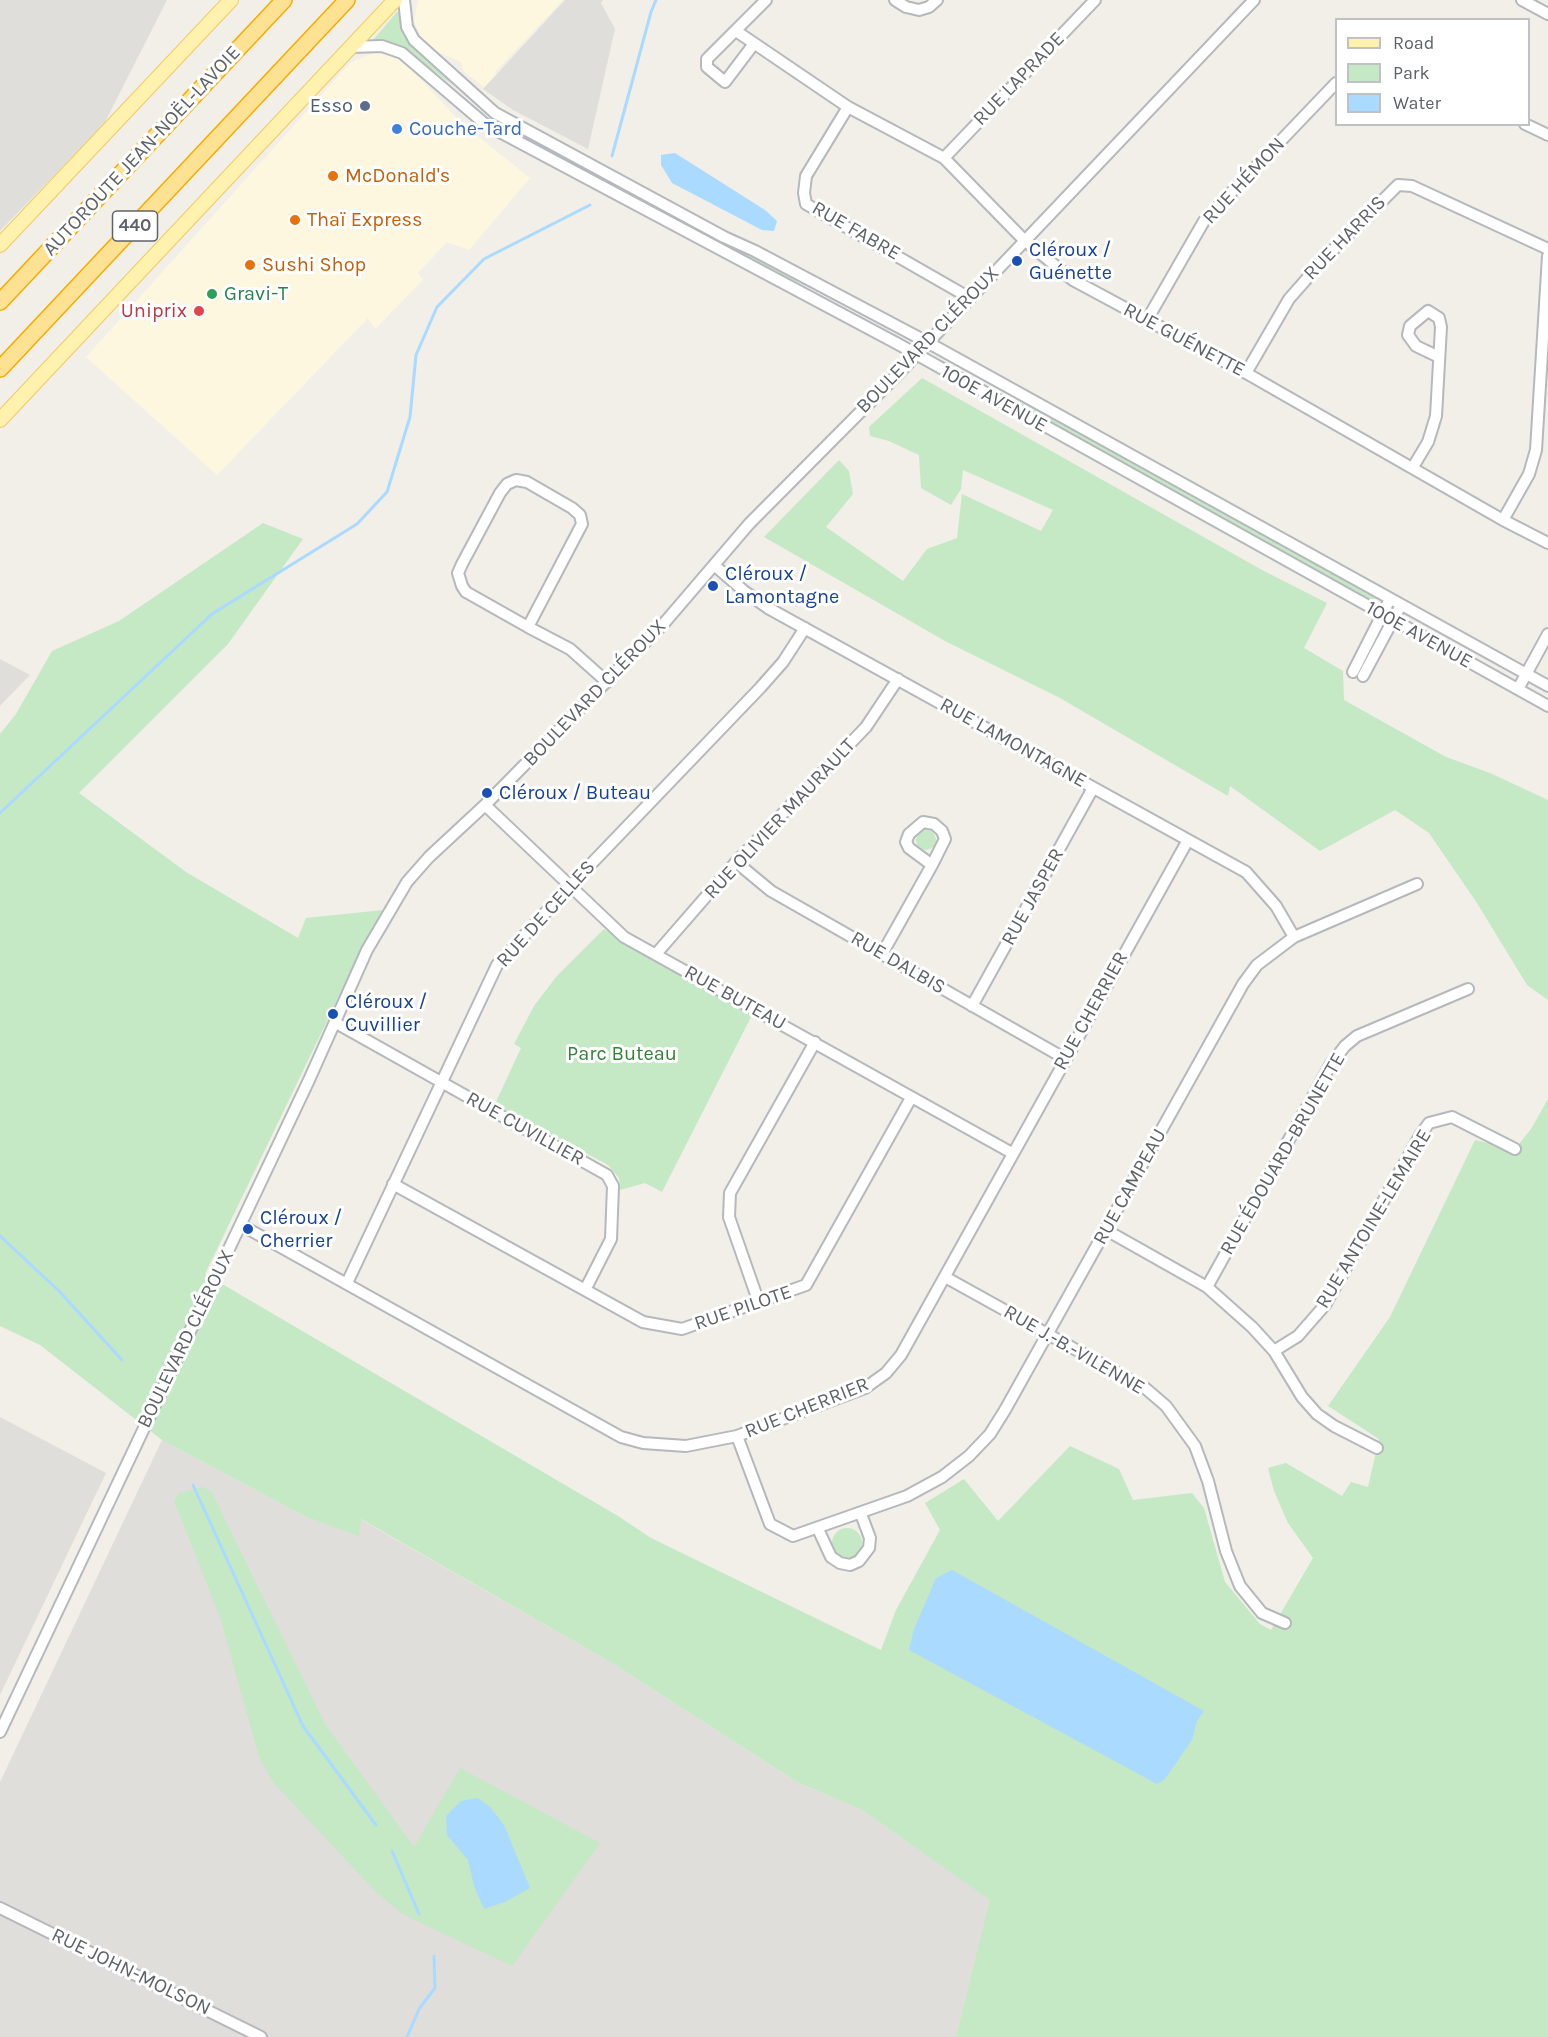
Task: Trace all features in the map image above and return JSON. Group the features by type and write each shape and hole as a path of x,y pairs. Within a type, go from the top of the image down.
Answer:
{"highway":[{"name":"AUTOROUTE JEAN-NOËL-LAVOIE","path":"0,302 284,0"},
{"name":"440","path":"0,369 347,0"}],"main road":[{"path":"0,245 231,0"},
{"path":"0,420 395,0"}],"street":[{"name":"100E AVENUE","path":"404,0 406,23 414,40 495,113 724,237 755,250 927,342 1548,686"},
{"path":"753,45 728,80 721,80 707,67 707,59 766,0"},
{"path":"895,0 906,7 919,10 929,7 937,0"},
{"name":"RUE LAPRADE","path":"944,158 1095,0"},
{"name":"BOULEVARD CLÉROUX","path":"0,1732 241,1225 368,950 407,882 429,857 485,806 666,621 749,524 927,342 1254,0"},
{"path":"1522,0 1548,14"},
{"name":"RUE GUÉNETTE","path":"736,31 753,45 848,106 944,158 1024,240 1073,279 1246,373 1503,520 1548,543"},
{"name":"100E AVENUE","path":"351,47 382,46 402,53 485,124 915,354 1548,706"},
{"name":"RUE HÉMON","path":"1147,320 1204,221 1335,84"},
{"name":"RUE FABRE","path":"848,106 806,176 804,193 806,204 968,297"},
{"path":"1529,126 1548,135"},
{"name":"RUE HARRIS","path":"1246,373 1289,298 1325,258 1398,185 1412,186 1548,249"},
{"path":"1503,520 1529,474 1536,450 1548,256"},
{"path":"1413,467 1434,428 1439,357"},
{"path":"528,627 582,524 580,515 572,508 527,482 516,480 507,484 500,494 458,573 462,586 466,592 528,627 580,656 607,682"},
{"name":"RUE LAMONTAGNE","path":"714,566 744,591 805,628 1246,872 1275,906 1294,937"},
{"path":"1390,599 1358,674 1401,605"},
{"name":"RUE DE CELLES","path":"347,1283 497,965 783,663 805,628"},
{"path":"1518,689 1548,634"},
{"name":"RUE OLIVIER MAURAULT","path":"656,954 736,862 866,727 885,703 898,679"},
{"name":"RUE JASPER","path":"972,1006 1093,788"},
{"name":"RUE BUTEAU","path":"485,806 611,927 1012,1153"},
{"name":"RUE CHERRIER","path":"241,1225 621,1437 643,1443 686,1446 737,1436 865,1388 886,1374 902,1355 1064,1059 1188,840"},
{"name":"RUE DALBIS","path":"736,862 771,891 1064,1059"},
{"path":"882,954 932,865"},
{"name":"RUE CAMPEAU","path":"737,1436 770,1524 793,1536 907,1496 933,1482 969,1456 990,1434 1005,1410 1243,984 1257,965 1294,937 1417,884"},
{"name":"RUE ÉDOUARD-BRUNETTE","path":"1207,1287 1331,1064 1345,1046 1365,1033 1468,989"},
{"name":"RUE CUVILLIER","path":"336,1023 601,1170 612,1180 611,1239 585,1290"},
{"path":"759,1303 729,1217 730,1193 815,1042"},
{"name":"RUE PILOTE","path":"393,1184 643,1322 682,1329 806,1285 911,1098"},
{"name":"RUE ANTOINE-LEMAIRE","path":"1274,1351 1298,1336 1325,1305 1429,1124 1442,1118 1463,1120 1515,1149"},
{"path":"1106,1230 1207,1287 1252,1327 1274,1351 1302,1397 1317,1414 1334,1426 1377,1448"},
{"name":"RUE J.-B.-VILENNE","path":"945,1277 1145,1388 1182,1425 1204,1470 1232,1570 1262,1613 1285,1623"},
{"path":"818,1529 831,1557 840,1563 850,1565 859,1562 869,1548 870,1538 861,1514"},
{"name":"RUE JOHN-MOLSON","path":"0,1908 261,2037"}],"shaded area":[{"path":"0,0 167,0 104,124 0,231"},
{"path":"418,0 563,0 495,72 503,79 489,91 463,71 461,62 436,51 422,38 414,21"},
{"path":"565,0 603,0 601,3 615,29 588,149 513,110 483,89"},
{"path":"375,52 397,58 413,71 461,123 530,178 469,250 447,242 418,273 423,280 375,329 368,318 217,475 86,357 350,63"},
{"path":"0,659 30,675 0,706"},
{"path":"0,1417 106,1473 0,1695"},
{"path":"162,1440 306,1517 359,1535 360,1519 612,1663 797,1782 862,1810 991,1900 956,2037 0,2037 0,1782"}],"green space":[{"path":"399,12 406,38 454,86 401,47 373,40"},
{"path":"516,135 542,144 820,291 763,268"},
{"path":"922,378 1262,570 1327,603 1304,648 1343,671 1344,700 1446,757 1490,773 1548,800 1548,1000 1527,985 1477,903 1429,833 1395,810 1320,851 1230,786 1228,796 1060,698 945,641 764,537 839,460 849,471 853,494 826,527 903,581 927,549 957,538 962,494 1041,531 1053,510 963,470 961,489 951,505 921,488 919,455 889,441 870,436 869,427"},
{"path":"993,391 1035,408 1376,598 1372,603"},
{"path":"263,523 303,539 228,644 79,793 186,872 298,938 306,918 383,910 368,936 205,1274 618,1516 651,1538 881,1650 896,1610 940,1530 925,1503 964,1479 998,1521 1070,1446 1119,1469 1133,1500 1192,1493 1204,1508 1225,1582 1260,1624 1271,1630 1313,1558 1288,1523 1274,1491 1268,1468 1286,1463 1342,1496 1351,1482 1368,1487 1379,1439 1328,1406 1390,1317 1475,1140 1515,1149 1531,1129 1548,1099 1548,2037 956,2037 990,1900 862,1810 797,1782 612,1663 361,1519 359,1536 306,1517 162,1440 40,1345 0,1326 0,734 16,714 52,651 119,621"},
{"path":"926,830 933,833 936,840 933,847 926,850 919,847 916,840 919,833"},
{"name":"Parc Buteau","path":"604,929 752,1015 662,1192 645,1183 620,1190 619,1178 608,1165 495,1104 521,1048 514,1044 534,1006 556,977"},
{"path":"202,1487 211,1491 325,1724 414,1847 460,1768 600,1843 512,1966 404,1915 376,1892 273,1782 259,1757 220,1617 174,1501 179,1493"},
{"path":"847,1528 858,1532 862,1543 858,1554 847,1558 836,1554 832,1543 836,1532"}],"water":[{"path":"675,153 765,210 777,221 774,231 762,230 672,183 661,165 661,155"},
{"path":"952,1570 1204,1711 1197,1721 1192,1740 1165,1779 1157,1784 909,1650 914,1629 936,1578"},
{"path":"478,1798 490,1807 504,1825 530,1888 505,1902 484,1909 474,1886 468,1860 447,1835 446,1816 461,1801"}],"waterway":[{"path":"612,156 656,0"},
{"path":"0,813 212,614 357,524 387,492 410,417 416,355 437,307 484,259 590,205"},
{"path":"0,1236 60,1292 122,1360"},
{"path":"193,1485 303,1726 376,1825"},
{"path":"392,1851 419,1914"},
{"path":"407,2037 419,2009 435,1988 434,1956"}],"place":[{"name":"Esso","path":"365,106"},
{"name":"Couche-Tard","path":"397,129"},
{"name":"McDonald's","path":"333,176"},
{"name":"Thaï Express","path":"295,220"},
{"name":"Cléroux / Guénette","path":"1017,261"},
{"name":"Sushi Shop","path":"250,265"},
{"name":"Gravi-T","path":"212,294"},
{"name":"Uniprix","path":"199,311"},
{"name":"Cléroux / Lamontagne","path":"713,586"},
{"name":"Cléroux / Buteau","path":"487,793"},
{"name":"Cléroux / Cuvillier","path":"333,1014"},
{"name":"Cléroux / Cherrier","path":"248,1229"}]}
